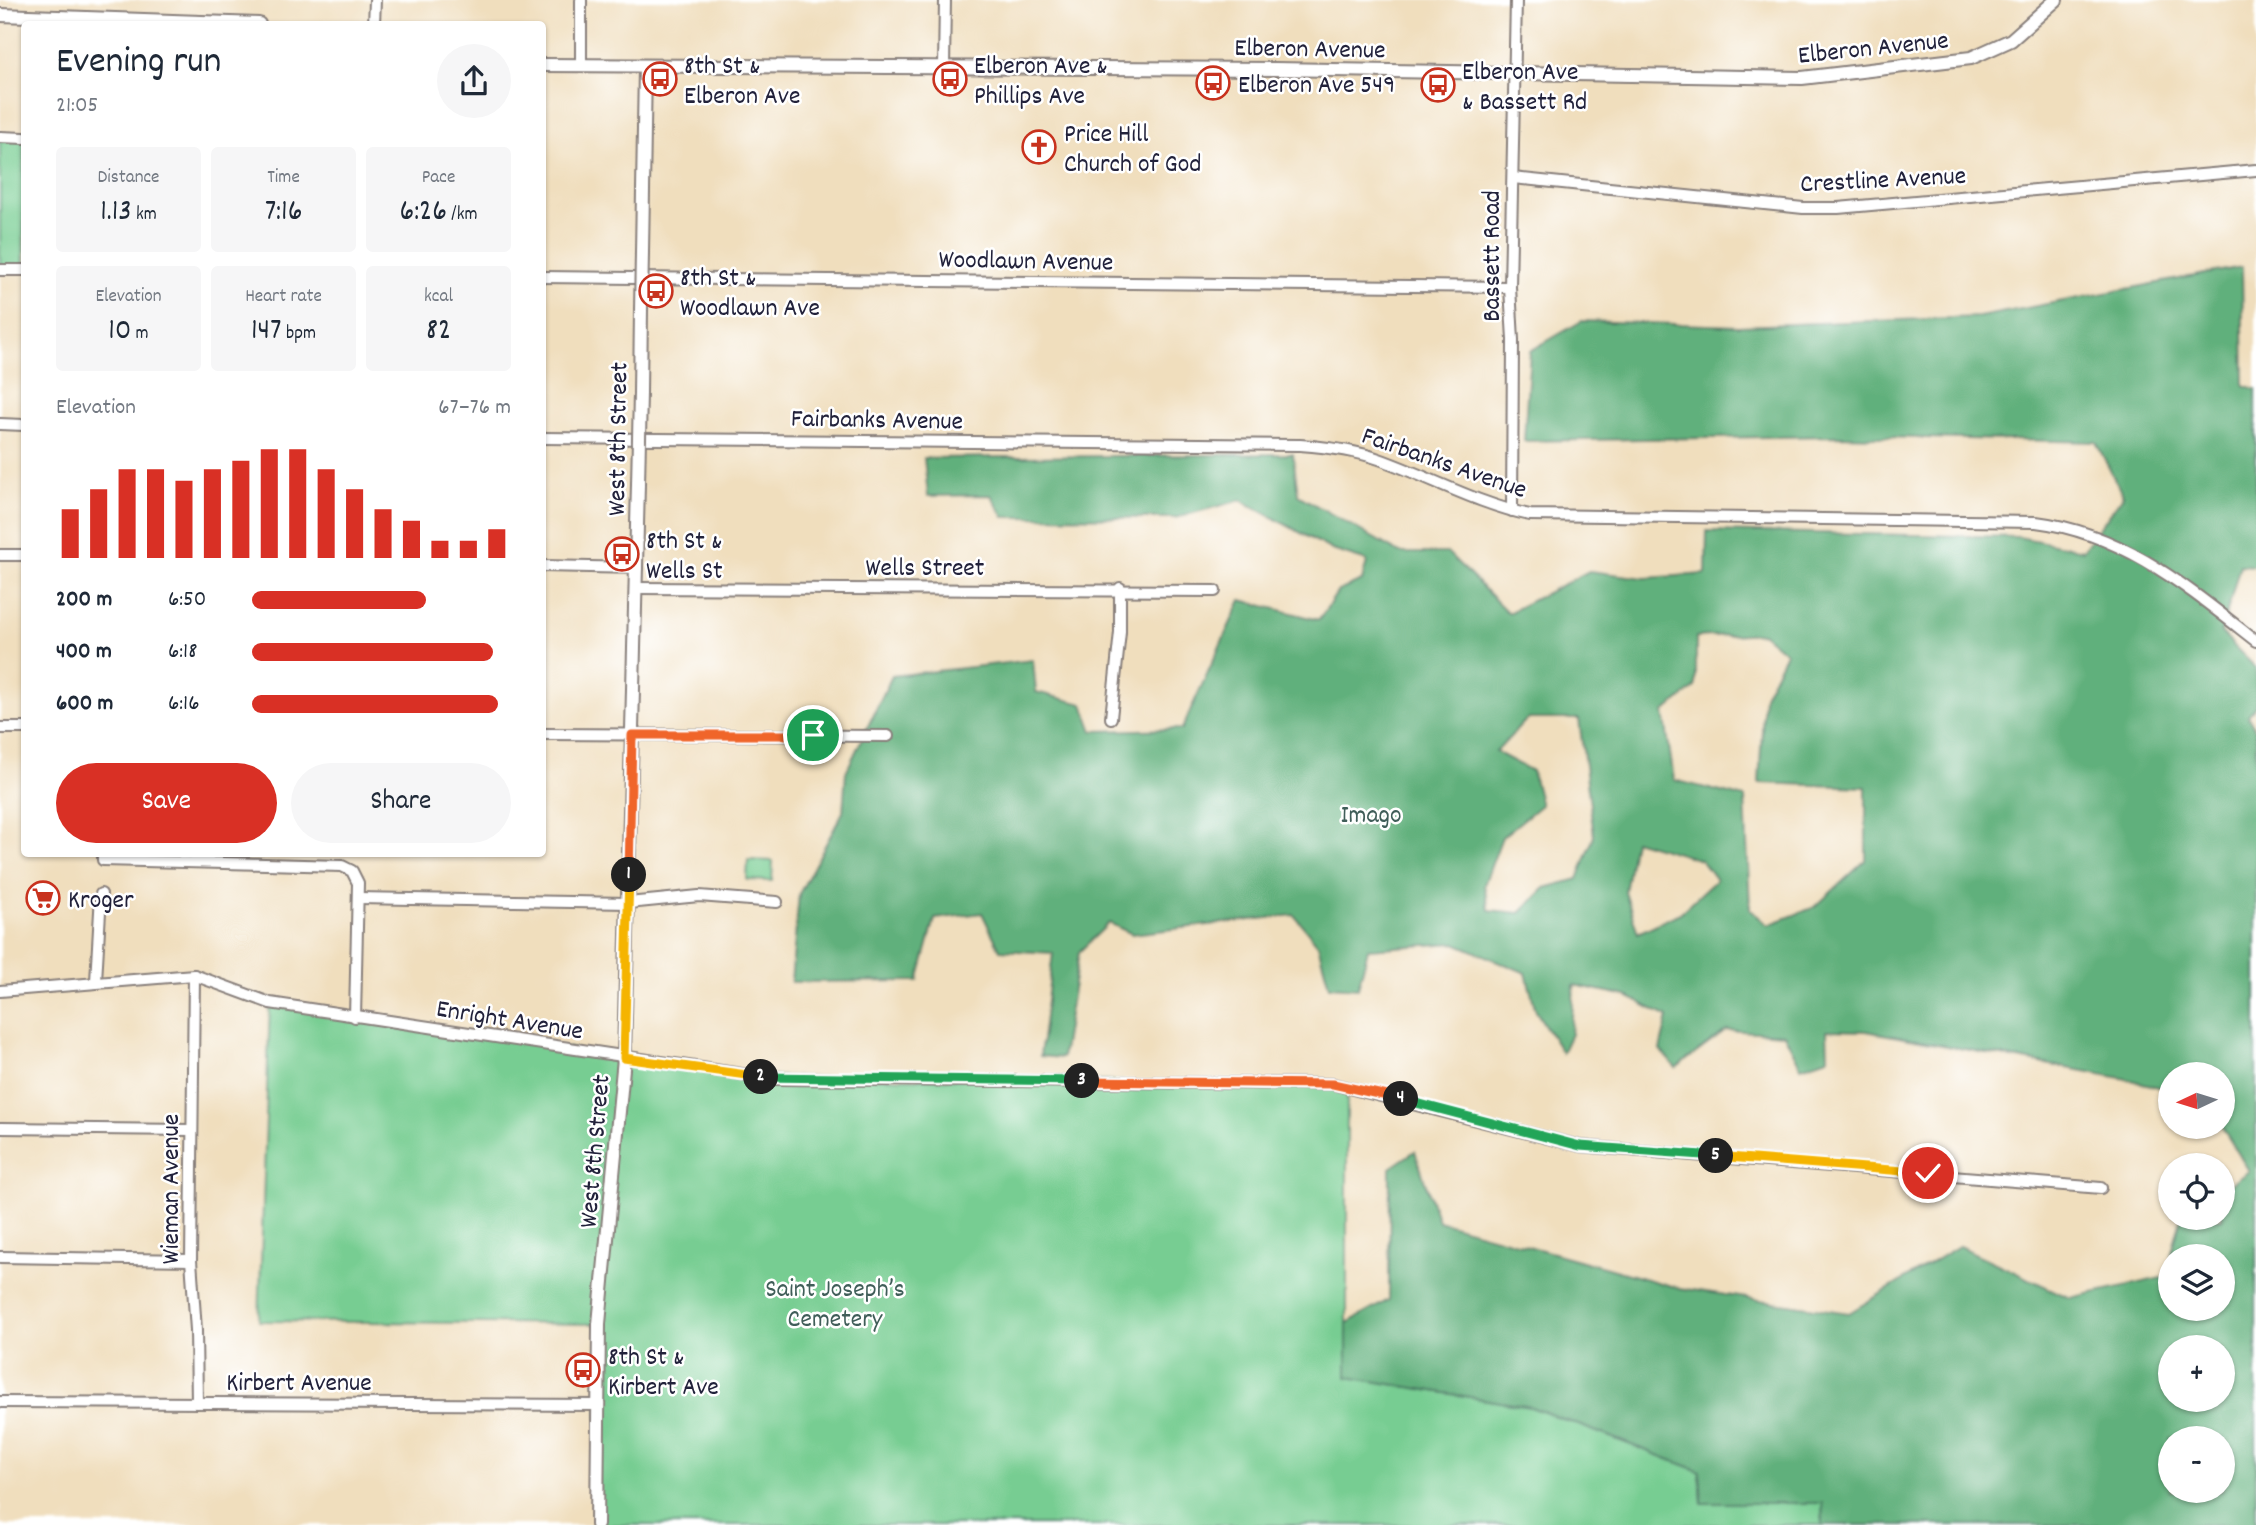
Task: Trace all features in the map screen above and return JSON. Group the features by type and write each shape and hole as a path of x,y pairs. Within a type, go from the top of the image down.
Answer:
{"street":[{"path":"374,21 375,0"},
{"path":"581,0 581,66"},
{"path":"944,68 945,0"},
{"name":"Bassett Road","path":"1511,511 1513,340 1510,287 1516,0"},
{"name":"Elberon Avenue","path":"546,65 1513,72 1802,78 1953,61 1989,52 2011,40 2056,0"},
{"path":"0,15 140,21"},
{"name":"West 8th Street","path":"597,1525 599,1324 624,1058 637,568 645,67"},
{"path":"0,137 21,138"},
{"name":"Crestline Avenue","path":"1513,178 1803,208 1838,208 2256,170"},
{"path":"0,270 21,270"},
{"name":"Woodlawn Avenue","path":"546,276 1510,287"},
{"path":"0,424 21,425"},
{"name":"Fairbanks Avenue","path":"546,438 1300,445 1332,448 1378,458 1511,511 1555,517 2056,524 2109,540 2139,555 2179,581 2256,641"},
{"path":"0,555 21,555"},
{"path":"546,566 637,568"},
{"name":"Wells Street","path":"636,588 1120,588 1215,591"},
{"path":"1111,718 1120,632 1120,588"},
{"path":"0,728 21,728"},
{"path":"546,734 888,736"},
{"path":"103,857 342,866 356,875 358,898 355,1017"},
{"path":"96,981 101,894"},
{"path":"358,898 628,903 699,896 777,902"},
{"name":"Enright Avenue","path":"0,991 194,975 270,1003 775,1079 1333,1084 1580,1146 2101,1188"},
{"name":"Wieman Avenue","path":"194,975 191,1260 197,1330 197,1403"},
{"path":"0,1128 191,1130"},
{"path":"0,1256 191,1260"},
{"name":"Kirbert Avenue","path":"0,1402 599,1405"}],"green space":[{"path":"0,137 21,138 21,270 0,270"},
{"name":"Imago","path":"2242,267 2244,385 2256,389 2256,566 2240,565 2221,633 2256,668 2256,704 2248,716 2256,731 2256,1525 1823,1525 1822,1503 1702,1503 1700,1471 1531,1407 1347,1377 1347,1323 1389,1300 1390,1168 1415,1151 1438,1221 1679,1288 1849,1313 1959,1246 2070,1298 2158,1279 2158,1321 2235,1321 2235,1244 2174,1244 2178,1230 2235,1230 2235,1181 2249,1171 2229,1139 2235,1139 2235,1062 2158,1062 2158,1087 1866,1031 1827,1030 1828,1058 1801,1067 1784,1034 1727,1030 1676,1068 1660,1050 1668,1017 1627,996 1574,985 1571,1034 1562,1053 1536,1011 1526,973 1455,943 1368,949 1358,988 1329,986 1318,945 1294,915 1132,934 1109,923 1079,952 1062,1058 1040,1056 1053,953 1000,950 982,913 935,919 918,981 791,982 799,894 843,812 846,772 892,676 1033,660 1036,692 1083,704 1093,731 1182,729 1241,600 1319,620 1338,591 1362,581 1367,561 1332,550 1241,500 1175,518 1004,517 991,495 928,496 924,458 1293,454 1298,495 1400,553 1448,553 1508,613 1589,571 1645,578 1706,574 1707,531 2019,537 2083,550 2123,496 2096,442 1837,436 1524,441 1530,351 1582,321 1738,326 1979,317","holes":["1762,633 1786,653 1764,696 1759,783 1866,787 1866,860 1815,907 1768,925 1750,909 1745,798 1674,780 1664,712 1696,687 1696,637","1527,719 1579,719 1594,836 1578,879 1545,888 1520,913 1489,910 1484,885 1502,837 1541,805 1532,771 1496,752","1634,840 1701,860 1716,880 1680,913 1638,933 1625,892"]},
{"path":"748,860 773,861 772,881 747,880"},
{"name":"Saint Joseph’s Cemetery","path":"270,1003 750,1076 1347,1085 1347,1377 1531,1407 1700,1471 1702,1503 1822,1503 1823,1525 597,1525 599,1324 259,1321"}],"place":[{"name":"8th St & Elberon Ave","path":"660,79"},
{"name":"Elberon Ave & Phillips Ave","path":"950,79"},
{"name":"Elberon Ave 549","path":"1213,83"},
{"name":"Elberon Ave & Bassett Rd","path":"1438,85"},
{"name":"Price Hill Church of God","path":"1039,147"},
{"name":"8th St & Woodlawn Ave","path":"656,291"},
{"name":"8th St & Wells St","path":"622,554"},
{"name":"Kroger","path":"43,898"},
{"name":"8th St & Kirbert Ave","path":"583,1370"}],"route":[{"path":"813,735 632,735 624,1058 775,1079 1348,1085 1580,1146 1928,1173"}]}
